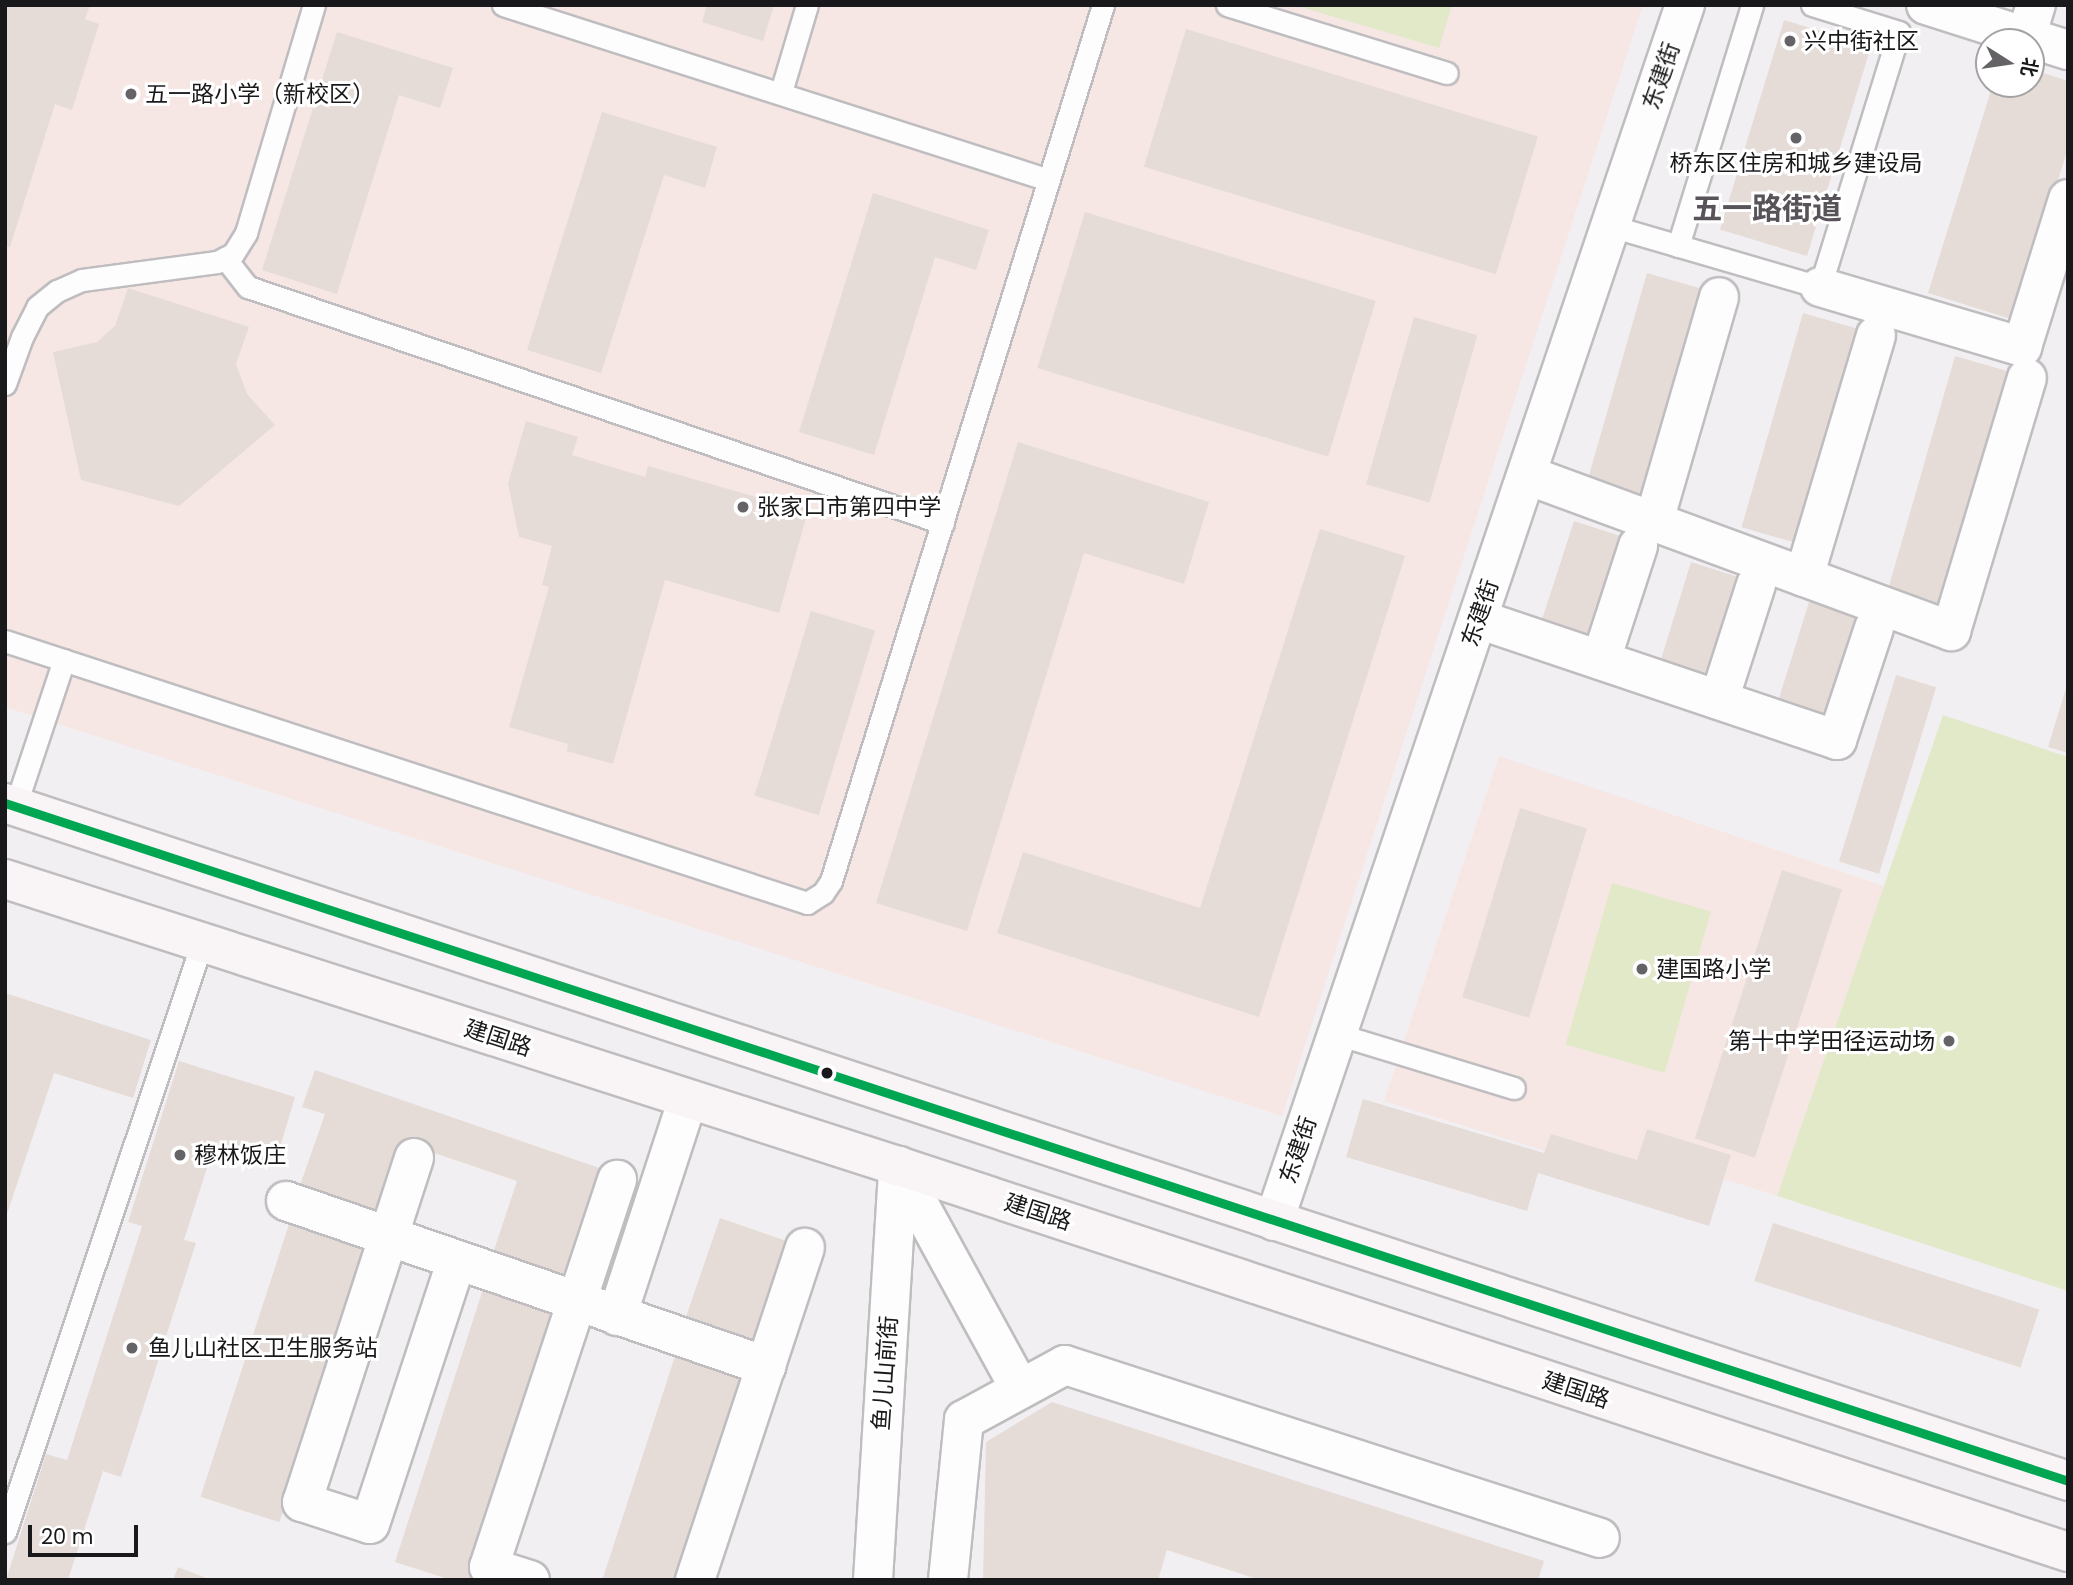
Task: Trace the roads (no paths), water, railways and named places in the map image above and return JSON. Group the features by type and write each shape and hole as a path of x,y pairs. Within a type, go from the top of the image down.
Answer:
{"main road":[{"path":"8,815 1274,1221 2068,1481"},
{"name":"建国路","path":"5,879 898,1166 2068,1552"}],"street":[{"name":"东建街","path":"1274,1221 1685,5"},
{"path":"1926,5 2031,21 2068,50"},
{"path":"1820,287 2022,347 2068,199"},
{"path":"1601,660 1646,533 1719,297"},
{"path":"1804,577 1875,335"},
{"path":"1527,475 1646,533 1804,577 1951,631 2027,378"},
{"path":"1719,700 1756,585"},
{"path":"1478,619 1837,740 1874,628"},
{"path":"617,1315 688,1099"},
{"path":"414,1158 302,1502 370,1524 457,1260"},
{"path":"898,1166 1020,1389"},
{"name":"鱼儿山前街","path":"873,1580 898,1166"},
{"path":"530,1580 489,1567 617,1180"},
{"path":"286,1201 766,1366"},
{"path":"695,1580 805,1248"},
{"path":"948,1580 964,1420 1065,1365 1600,1538"}],"lane":[{"path":"5,384 22,337 37,307 57,291 82,279 225,258 233,254 246,233 314,5"},
{"path":"503,5 1049,180"},
{"path":"781,92 807,5"},
{"path":"5,641 807,903 822,893 831,881 1103,5"},
{"path":"1227,5 1447,73"},
{"path":"1678,246 1752,5"},
{"path":"1611,226 1820,287 1899,32 1812,5"},
{"path":"225,258 248,287 943,523"},
{"path":"8,815 64,660"},
{"path":"5,1532 202,943"},
{"path":"1337,1034 1514,1088"}],"place":[{"name":"兴中街社区","path":"1790,41"},
{"name":"五一路小学（新校区）","path":"131,94"},
{"name":"桥东区住房和城乡建设局","path":"1796,138"},
{"name":"张家口市第四中学","path":"743,507"},
{"name":"建国路小学","path":"1642,969"},
{"name":"第十中学田径运动场","path":"1949,1041"},
{"name":"穆林饭庄","path":"180,1155"},
{"name":"鱼儿山社区卫生服务站","path":"132,1348"}],"district":[{"name":"五一路街道","path":"1767,209"}]}
